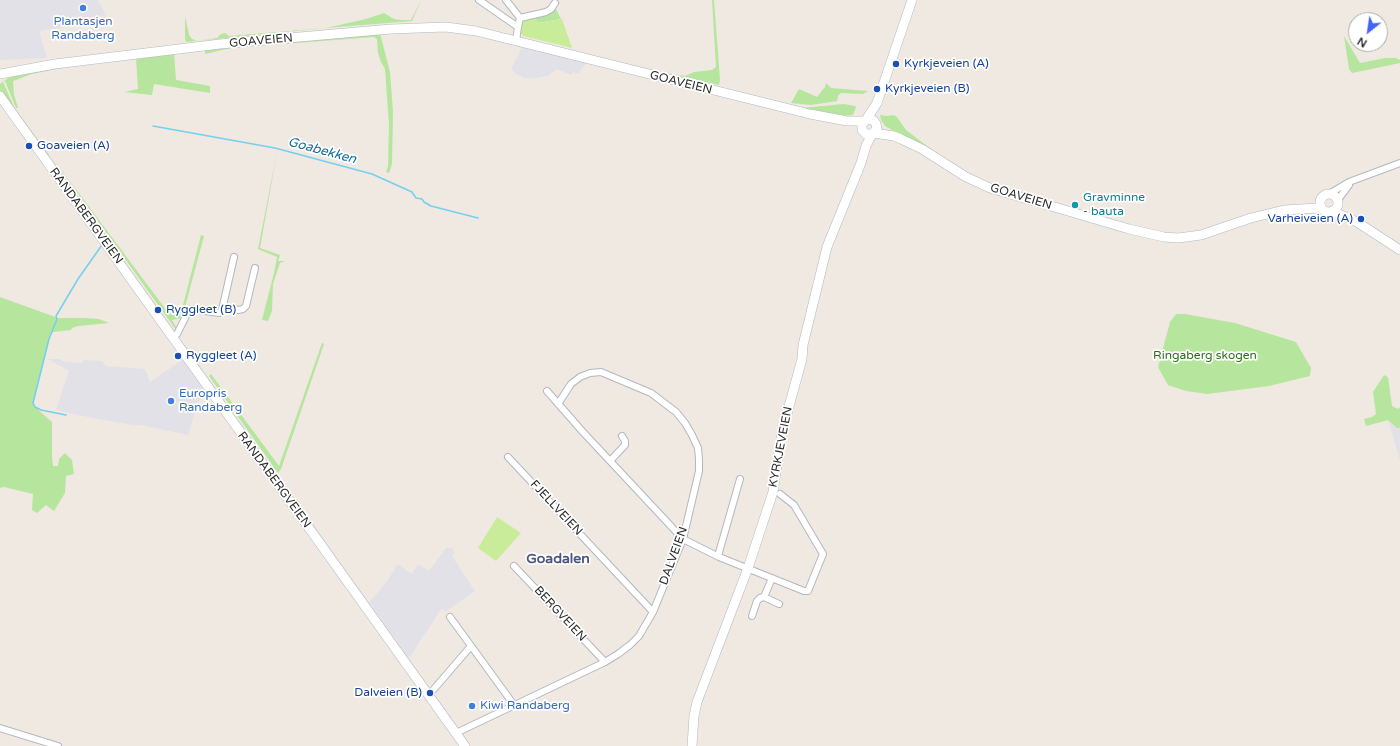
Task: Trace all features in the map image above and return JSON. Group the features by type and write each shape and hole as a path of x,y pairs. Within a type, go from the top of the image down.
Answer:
{"main road":[{"path":"867,128 912,0"},
{"name":"GOAVEIEN","path":"2,75 48,65 220,44 391,29 455,28 476,31 765,104 847,121 894,136 922,149 966,177 990,188 1129,229 1164,237 1178,238 1201,235 1251,218 1284,210 1322,209"},
{"name":"RANDABERGVEIEN","path":"0,96 465,746"},
{"path":"876,123 877,103"},
{"name":"GOAVEIEN","path":"867,128 871,119 894,136"},
{"name":"KYRKJEVEIEN","path":"692,746 694,716 697,702 748,568 773,492 782,432 802,360 803,345 827,247 861,164 866,146 867,128"},
{"path":"1336,205 1327,212 1322,209 1320,205 1325,196 1334,196 1336,205 1349,218 1399,247"},
{"name":"GOAVEIEN","path":"1298,209 1325,196"}],"street":[{"path":"479,0 518,28"},
{"path":"506,0 520,18 516,41"},
{"path":"520,18 546,12 551,9 555,3"},
{"path":"1325,196 1353,180 1400,163"},
{"path":"1336,205 1342,193 1353,180"},
{"path":"173,338 177,334 189,310 192,309 219,313 223,307 234,258"},
{"path":"223,307 243,310 246,306 255,268"},
{"name":"DALVEIEN","path":"456,733 605,662 630,645 638,636 653,612 683,539 700,471 698,448 685,423 676,412 651,393 601,372 590,373 580,377 571,384 558,404"},
{"path":"547,391 610,462 683,539 718,556 804,591 808,591 823,554 794,505 780,494"},
{"path":"610,462 625,445 625,441 622,436"},
{"name":"FJELLVEIEN","path":"508,457 653,612"},
{"path":"718,556 740,479"},
{"name":"BERGVEIEN","path":"514,566 605,662"},
{"path":"764,598 772,578"},
{"path":"752,616 757,601 760,598 764,598 779,604"},
{"path":"450,617 514,705"},
{"path":"434,689 471,646"},
{"path":"0,728 58,746"}],"shaded area":[{"path":"0,0 98,0 107,18 100,22 39,31 47,58 0,60"},
{"path":"523,46 587,62 578,74 573,72 571,75 557,69 548,76 524,78 511,69"},
{"path":"48,359 59,359 65,362 83,363 83,360 102,361 106,366 145,369 150,382 182,360 187,362 205,390 196,408 188,435 141,425 93,418 56,410 69,371"},
{"path":"1388,420 1397,428 1400,428 1400,460"},
{"path":"446,548 452,548 455,553 452,556 475,591 445,612 443,609 440,611 409,658 369,602 387,581 398,564 412,574 418,564 429,571"}],"green space":[{"path":"421,0 412,21 326,28 366,19 384,13 394,19 411,20"},
{"path":"712,0 714,0 720,80 719,85 662,72 685,76 694,72 712,70 716,67"},
{"path":"554,5 561,19 538,23 534,16"},
{"path":"185,16 189,35 192,39 197,41 186,42"},
{"path":"534,16 538,23 562,19 572,48 523,36 521,33 522,20"},
{"path":"326,28 199,41 217,38 221,34 225,33 229,36"},
{"path":"380,33 390,72 393,112 392,164 389,173 386,172 388,166 389,124 385,69 378,53 377,39 374,37 231,48 205,54 205,50"},
{"path":"1344,36 1348,43 1348,52 1353,52 1360,63 1385,58 1396,58 1400,60 1400,63 1352,73 1349,69"},
{"path":"174,53 176,80 210,86 210,93 154,84 152,95 124,92 138,89 136,58"},
{"path":"61,65 62,68 32,74 13,81 14,95 18,108 16,108 5,81 3,82 15,109 49,155 46,157 0,92 0,84 8,78 26,72"},
{"path":"826,83 831,88 868,91 863,94 841,93 838,96 837,101 811,105 791,103 799,89 817,97 825,87"},
{"path":"844,104 856,107 853,115 843,116 801,108"},
{"path":"880,115 894,115 897,117 906,130 948,162 885,126"},
{"path":"277,152 260,248 280,255 278,261 285,261 280,263 273,284 272,311 268,321 262,320 277,257 258,249"},
{"path":"54,160 167,311 174,315 181,313 201,235 204,236 182,318 172,320 176,330"},
{"path":"0,297 58,318 99,319 109,323 78,326 72,328 71,330 51,333 33,403 35,407 52,422 53,466 58,466 59,459 65,453 72,460 74,474 66,476 65,493 54,511 46,505 37,513 32,510 33,494 4,487 0,488"},
{"name":"Ringaberg skogen","path":"1176,314 1185,314 1235,323 1296,342 1311,368 1310,376 1269,386 1207,394 1186,391 1168,385 1158,367 1170,322"},
{"path":"322,343 324,344 281,469 278,473 209,376 211,374 279,466"},
{"path":"1384,375 1388,377 1392,406 1398,409 1400,407 1400,428 1397,428 1388,420 1366,426 1364,419 1372,417 1376,414 1373,392"},
{"path":"497,517 521,533 496,561 478,548"}],"waterway":[{"name":"Goabekken","path":"153,126 275,148 372,174 412,192 416,198 422,199 431,206 478,218"},
{"path":"66,415 41,410 35,407 33,403 49,339 57,319 56,316 78,279 102,245"}],"place":[{"name":"Plantasjen Randaberg","path":"83,8"},
{"name":"Kyrkjeveien (A)","path":"896,64"},
{"name":"Kyrkjeveien (B)","path":"877,89"},
{"name":"Goaveien (A)","path":"29,146"},
{"name":"Gravminne - bauta","path":"1075,205"},
{"name":"Varheiveien (A)","path":"1361,219"},
{"name":"Ryggleet (B)","path":"158,310"},
{"name":"Ryggleet (A)","path":"178,356"},
{"name":"Europris Randaberg","path":"171,401"},
{"name":"Dalveien (B)","path":"430,693"},
{"name":"Kiwi Randaberg","path":"472,706"}],"district":[{"name":"Goadalen","path":"558,559"}]}
